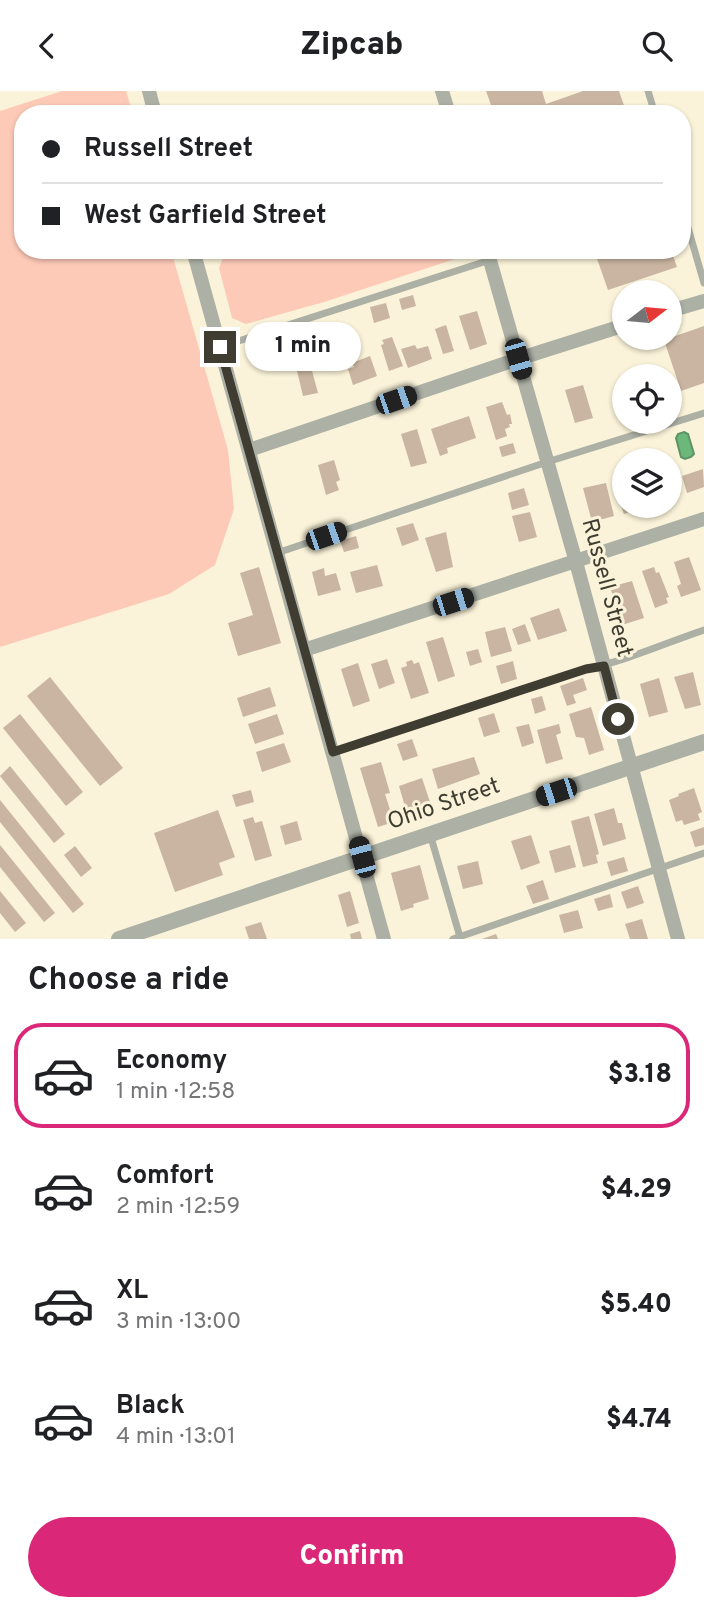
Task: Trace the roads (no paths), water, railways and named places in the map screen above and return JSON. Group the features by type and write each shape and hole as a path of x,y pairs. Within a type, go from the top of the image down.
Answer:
{"street":[{"path":"196,259 384,939"},
{"name":"Russell Street","path":"490,259 678,939"},
{"path":"682,307 704,301"},
{"path":"249,450 612,329"},
{"path":"304,650 704,519"},
{"name":"Ohio Street","path":"119,939 704,742"}],"lane":[{"path":"691,238 704,283"},
{"path":"220,347 477,259"},
{"path":"277,553 547,462 704,413"},
{"path":"333,752 586,669 604,666 704,630"},
{"path":"430,834 457,938 704,853"}]}
